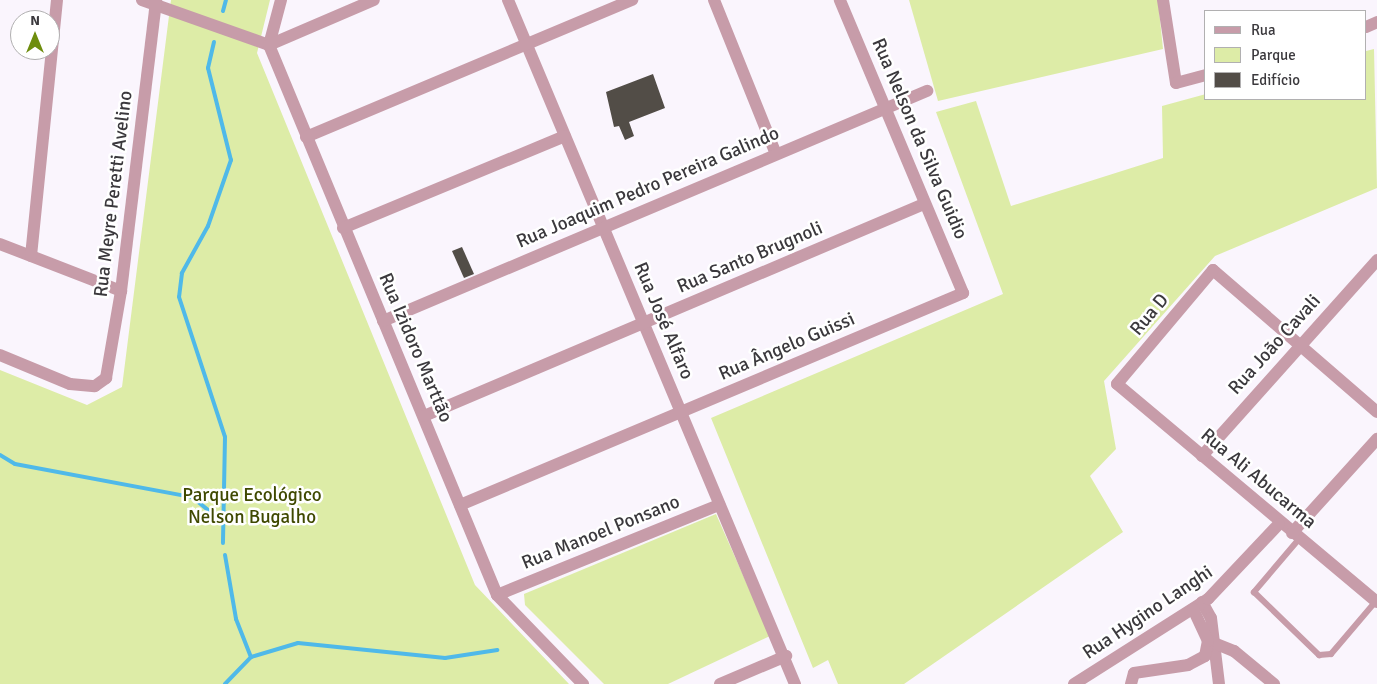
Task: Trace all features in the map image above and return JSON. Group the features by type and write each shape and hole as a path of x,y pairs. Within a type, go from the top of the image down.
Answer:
{"street":[{"path":"30,256 58,0"},
{"path":"142,0 156,3 269,46 374,0"},
{"path":"269,46 281,0"},
{"name":"Rua José Alfaro","path":"508,0 718,505 786,656 796,684"},
{"path":"306,137 632,0"},
{"path":"714,0 776,154"},
{"name":"Rua Nelson da Silva Guidio","path":"840,0 924,204 963,293"},
{"path":"1163,0 1176,83 1204,76"},
{"name":"Rua Meyre Peretti Avelino","path":"0,355 70,384 95,386 106,378 111,364 121,292 156,3"},
{"name":"Rua Izidoro Marttão","path":"269,46 497,595 583,684"},
{"name":"Rua Joaquim Pedro Pereira Galindo","path":"383,321 927,91"},
{"path":"343,228 565,136"},
{"name":"Rua Santo Brugnoli","path":"424,416 924,204"},
{"path":"0,244 121,292"},
{"name":"Rua João Cavali","path":"1202,456 1377,260"},
{"name":"Rua D","path":"1117,384 1213,270 1300,345"},
{"name":"Rua Ângelo Guissi","path":"460,505 963,293"},
{"path":"1300,345 1377,412"},
{"name":"Rua Ali Abucarma","path":"1117,384 1279,524 1377,602"},
{"path":"1296,536 1377,439"},
{"name":"Rua Manoel Ponsano","path":"497,595 718,505"},
{"name":"Rua Hygino Langhi","path":"1074,684 1198,605 1227,583 1279,524"},
{"path":"1198,605 1211,618 1212,641 1219,684"},
{"path":"1131,684 1134,673 1199,662 1208,651 1212,641"},
{"path":"1212,641 1274,684"},
{"path":"720,684 786,656"}],"lane":[{"path":"1296,536 1254,592 1319,655 1331,654 1377,602"}],"green space":[{"name":"Parque Ecológico Nelson Bugalho","path":"171,0 270,0 257,53 475,585 569,684 0,684 0,370 87,405 122,387"},
{"path":"909,0 1158,0 1163,49 938,101"},
{"path":"1374,49 1377,188 1215,256 1104,381 1116,449 1090,476 1123,532 904,684 838,684 828,660 813,668 711,418 1003,294 936,112 976,101 1011,206 1163,158 1162,106 1204,95 1204,100 1367,100 1367,51"},
{"path":"716,514 770,636 668,684 604,684 525,605 524,594"}],"building":[{"path":"653,74 665,108 629,122 634,136 625,140 619,126 614,127 606,92"},
{"path":"462,247 474,274 464,278 452,251"}],"waterway":[{"path":"223,11 226,0"},
{"path":"214,42 208,68 231,160 208,226 182,273 179,297 225,437 223,543"},
{"path":"0,455 15,464 192,497 220,520"},
{"path":"225,555 236,619 251,657"},
{"path":"225,684 251,657 298,643 445,658 497,650"}]}
